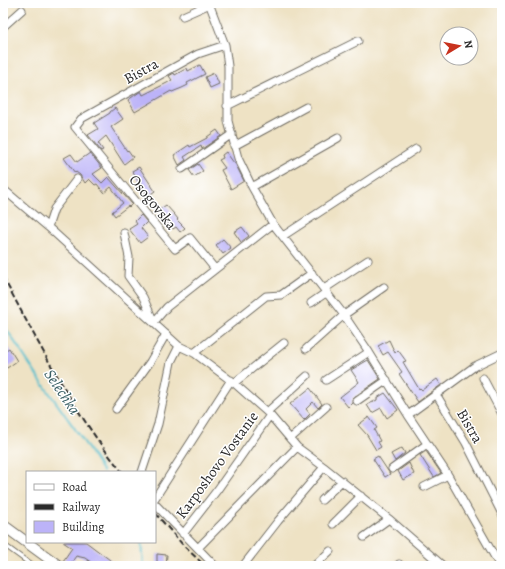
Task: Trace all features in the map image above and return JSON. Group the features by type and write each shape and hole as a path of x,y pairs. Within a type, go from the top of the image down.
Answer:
{"main road":[{"path":"3,525 26,542"},
{"path":"28,543 59,566"}],"street":[{"path":"183,16 210,4 225,45 228,83 228,121 238,158 252,187 273,224 344,314 369,352 408,415 448,475 500,566"},
{"path":"3,27 22,10"},
{"path":"227,106 358,40"},
{"name":"Bistra","path":"75,127 81,119 174,67 198,54 225,45"},
{"path":"234,146 306,107"},
{"name":"Osogovska","path":"75,127 175,249 190,238 216,269"},
{"path":"182,169 232,134"},
{"path":"252,187 338,138"},
{"path":"283,236 416,149"},
{"path":"48,227 54,209 77,179"},
{"path":"3,189 48,227 179,346 194,353 232,381 269,413 297,447 361,496 443,566"},
{"path":"154,322 167,307 273,224"},
{"path":"124,233 129,257 128,276 144,297 154,322"},
{"path":"312,303 325,290 368,260"},
{"path":"194,353 266,296 281,295 312,273"},
{"path":"306,349 344,314 384,287"},
{"path":"116,409 150,362 166,334"},
{"path":"156,496 232,381 284,343"},
{"path":"142,471 158,424 171,362 179,346"},
{"path":"326,380 369,352"},
{"path":"408,415 475,366 502,353"},
{"path":"269,413 307,376"},
{"path":"483,378 502,414"},
{"path":"357,401 387,380"},
{"name":"Bistra","path":"436,394 466,443 502,514"},
{"path":"290,439 326,407"},
{"name":"Karposhovo Vostanie","path":"215,566 183,534 218,489 269,413"},
{"path":"392,469 427,444"},
{"path":"198,548 297,447"},
{"path":"243,566 278,521 324,467"},
{"path":"424,487 448,475"},
{"path":"322,500 342,481"},
{"path":"333,524 361,496"},
{"path":"156,505 183,534"},
{"path":"364,537 389,519"},
{"path":"314,566 330,551"}],"lane":[{"path":"3,544 33,566"}],"building":[{"path":"200,65 205,74 187,83 188,85 172,92 171,91 135,112 128,100 141,91 143,95 167,83 172,80 169,76 174,73 175,75 187,68 188,71"},
{"path":"214,73 219,84 210,88 205,77"},
{"path":"115,108 123,119 111,127 127,151 128,150 133,157 124,164 106,136 98,143 103,150 101,151 88,135 98,129 94,123"},
{"path":"217,130 221,136 202,149 201,146 184,157 186,160 179,165 174,155 189,145 190,147 207,138"},
{"path":"226,152 235,163 244,181 231,189 221,170 225,168 219,160 223,158 222,155"},
{"path":"90,153 102,168 93,174 102,183 108,177 132,204 115,216 112,212 123,203 111,187 104,193 97,184 95,185 89,179 85,183 80,175 76,172 75,173 64,158 71,154 77,162"},
{"path":"198,164 203,171 194,177 189,170"},
{"path":"139,167 155,191 148,196 132,171"},
{"path":"166,205 185,228 180,232 176,227 173,229 159,210"},
{"path":"141,215 147,222 141,228 148,237 140,243 129,229 137,224 135,221"},
{"path":"242,227 249,236 241,242 234,232"},
{"path":"223,239 231,248 223,254 216,245"},
{"path":"389,340 395,353 398,350 406,361 403,362 419,389 420,388 422,390 437,379 441,385 418,402 399,374 402,372 388,352 383,355 378,346"},
{"path":"9,348 17,361 7,368 3,363 3,352"},
{"path":"368,360 380,379 354,397 352,399 352,403 348,407 340,397 359,382 351,370"},
{"path":"310,388 322,404 318,408 313,402 306,409 310,414 304,420 290,404"},
{"path":"385,393 398,410 387,418 381,408 372,413 367,405 377,400 377,398"},
{"path":"369,417 377,428 374,430 380,441 378,442 381,447 376,450 367,435 358,425"},
{"path":"402,448 405,453 395,461 391,454"},
{"path":"426,451 441,473 434,477 420,455"},
{"path":"378,456 390,474 385,477 373,459"},
{"path":"409,463 414,474 403,480 398,471"},
{"path":"64,543 87,543 118,566 96,566 85,558 76,556 69,566 63,561 72,548"},
{"path":"157,554 167,555 166,566 157,566"}],"waterway":[{"name":"Selechka","path":"3,324 102,471"},
{"name":"Selechka","path":"141,543 143,566"}],"railway":[{"path":"3,277 58,378 88,426 121,471"},
{"path":"156,514 184,546 205,566"}]}
